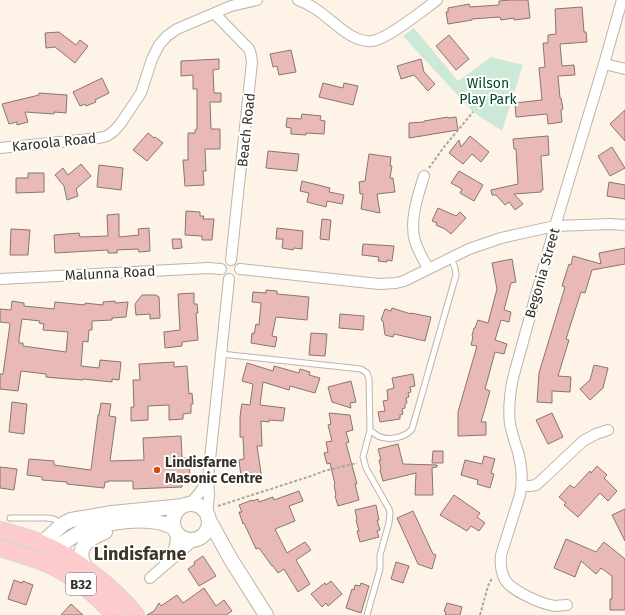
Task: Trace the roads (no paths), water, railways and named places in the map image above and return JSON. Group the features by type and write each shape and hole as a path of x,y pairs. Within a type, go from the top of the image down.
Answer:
{"main road":[{"path":"34,559 48,546 63,524 71,520 93,516 195,505 199,506 208,514 230,558 266,615"},
{"path":"174,529 174,516 178,510 185,506"},
{"path":"195,539 202,536 206,531 209,525 208,514"},
{"path":"48,546 85,531 109,524 136,520 155,521 167,524 184,539 204,540 214,543 222,548 230,558"},
{"path":"87,570 84,566 82,557 84,546 87,541 99,534 136,520"},
{"name":"B32","path":"5,524 48,546 87,570 120,597 136,615"},
{"name":"B32","path":"0,548 57,568 97,598 114,615"}],"street":[{"name":"Karoola Road","path":"0,148 107,136 121,123 141,93 152,59 159,45 167,36 177,29 231,6 257,0"},
{"path":"298,0 318,10 355,38 373,41 393,32 437,0"},
{"name":"Begonia Street","path":"567,605 554,606 536,600 513,589 506,581 500,564 501,556 522,486 521,463 509,415 510,392 555,226 622,0"},
{"name":"Beach Road","path":"215,14 249,49 252,62 231,260"},
{"path":"604,64 625,69"},
{"path":"424,176 416,199 413,227 415,240 428,270"},
{"path":"240,269 379,284 396,283 428,270 469,249 501,238 555,226 610,224 625,225"},
{"path":"231,260 236,262 240,269 238,275 229,279 222,274 221,269 223,263 231,260"},
{"name":"Malunna Road","path":"0,279 208,268 221,269"},
{"path":"208,514 208,478 229,279"},
{"path":"522,486 536,485 583,441 608,430"},
{"path":"185,506 195,499 201,492 208,478"},
{"path":"164,566 171,556 176,544 174,529"},
{"path":"150,578 195,539"}],"lane":[{"path":"370,430 379,437 390,438 406,435 412,429 456,275 451,258"},
{"path":"221,354 361,369 367,374 369,379 370,430 363,457 366,468 390,513 389,523 380,556 380,569 367,615"},
{"path":"5,524 47,518 54,519 63,524"}],"place":[{"name":"Lindisfarne Masonic Centre","path":"157,470"}],"district":[{"name":"Lindisfarne","path":"140,554"}],"park label":[{"name":"Wilson Play Park","path":"488,92"}]}
